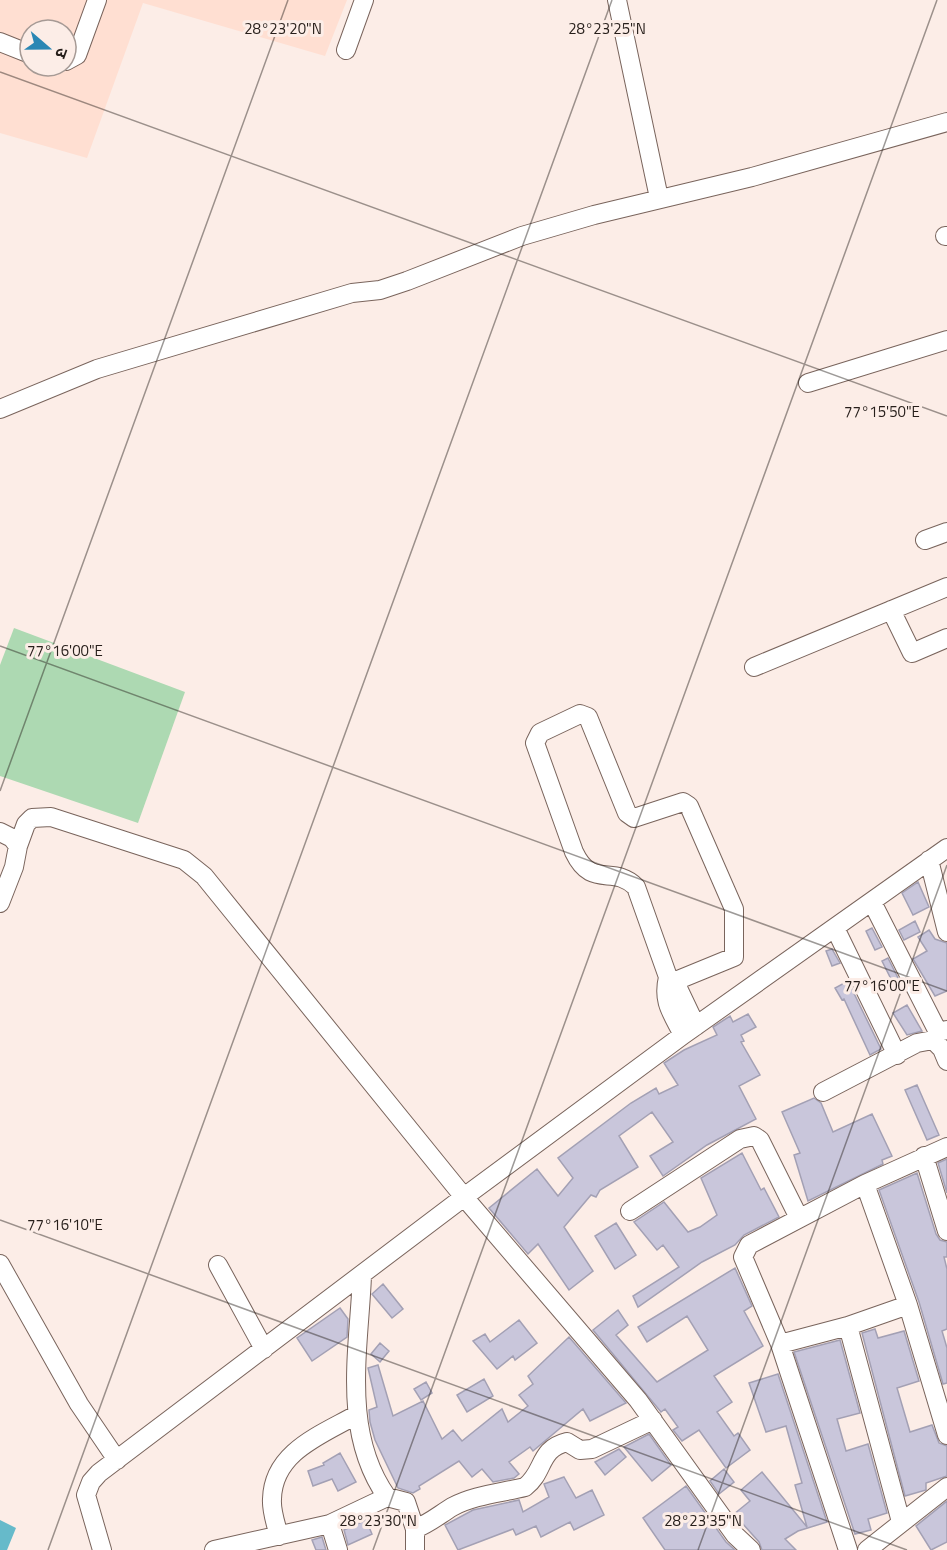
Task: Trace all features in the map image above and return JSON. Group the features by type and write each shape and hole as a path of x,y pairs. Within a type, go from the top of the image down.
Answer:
{"street":[{"path":"78,52 98,0"},
{"path":"346,50 364,0"},
{"path":"617,0 659,198"},
{"path":"0,42 18,49"},
{"path":"0,409 97,369 352,293 380,290 522,236 659,198 752,177 947,122"},
{"path":"808,383 947,340"},
{"path":"925,540 947,532"},
{"path":"754,667 947,587"},
{"path":"891,610 912,653 946,641"},
{"path":"671,980 636,887 628,880 593,874 581,865 535,743 540,733 580,714 588,717 627,813 634,818 683,802 689,806 734,909 734,957 671,980 664,993 666,1000 690,1031"},
{"path":"0,903 14,867 26,824 32,818 51,817 184,860 204,876 464,1197 653,1420 735,1535 751,1550"},
{"path":"0,832 12,838 18,846"},
{"path":"102,1550 88,1506 87,1488 99,1473 464,1197 690,1031 947,848"},
{"path":"929,861 947,932"},
{"path":"872,902 938,1032 947,1029"},
{"path":"835,928 897,1055"},
{"path":"823,1092 917,1043 933,1040 942,1049 947,1061"},
{"path":"630,1211 740,1139 754,1136 760,1140 799,1218"},
{"path":"848,1550 780,1344 743,1257 745,1249 754,1240 865,1184 947,1147"},
{"path":"924,1156 947,1231"},
{"path":"865,1184 908,1305 947,1435"},
{"path":"0,1264 79,1404 117,1460"},
{"path":"218,1264 264,1349"},
{"path":"362,1276 356,1415 364,1451 387,1497"},
{"path":"780,1344 848,1326 908,1305"},
{"path":"848,1326 901,1522"},
{"path":"279,1536 271,1501 273,1488 284,1463 303,1445 356,1415"},
{"path":"415,1529 432,1523 452,1507 472,1499 525,1487 532,1483 546,1453 555,1445 567,1442 580,1450 592,1449 653,1420"},
{"path":"867,1550 947,1487"},
{"path":"214,1550 330,1524 387,1497 406,1502 415,1529 416,1550"},
{"path":"330,1524 338,1550"}],"shaded area":[{"path":"0,0 347,0 325,56 143,3 87,158 0,133"}],"green space":[{"path":"14,628 185,692 138,823 0,776 0,665"}],"water":[{"path":"0,1520 16,1528 7,1550 0,1550"}],"building":[{"path":"918,882 929,907 913,915 902,893"},
{"path":"915,921 920,932 904,940 899,930"},
{"path":"872,928 882,947 875,950 866,931"},
{"path":"929,930 935,939 947,943 947,991 935,996 913,959 927,951 918,937"},
{"path":"832,949 840,963 832,966 826,951"},
{"path":"888,958 899,980 893,983 882,961"},
{"path":"848,981 881,1049 870,1055 844,999 842,1000 835,988"},
{"path":"907,1005 922,1031 907,1035 893,1013"},
{"path":"748,1014 756,1027 741,1035 744,1041 741,1042 760,1075 739,1086 756,1119 707,1145 663,1176 650,1156 673,1142 652,1112 619,1136 638,1167 600,1190 596,1197 591,1195 564,1227 593,1271 569,1290 538,1244 528,1254 489,1208 537,1169 558,1196 573,1178 558,1158 631,1103 656,1088 659,1094 678,1085 664,1063 684,1050 717,1035 713,1027 730,1016 733,1022"},
{"path":"917,1085 939,1135 927,1140 905,1090"},
{"path":"814,1098 821,1103 833,1132 872,1114 892,1156 882,1160 883,1164 808,1201 794,1155 800,1153 782,1112"},
{"path":"742,1153 761,1190 764,1188 779,1217 744,1235 735,1245 702,1262 638,1307 633,1296 679,1267 663,1245 657,1250 634,1222 664,1202 688,1232 700,1227 717,1215 701,1178"},
{"path":"947,1159 947,1193 938,1163"},
{"path":"917,1173 936,1234 940,1240 947,1242 947,1257 944,1257 947,1269 947,1329 942,1331 947,1348 947,1383 943,1384 919,1302 879,1190"},
{"path":"616,1223 636,1255 615,1269 595,1236"},
{"path":"735,1268 752,1306 744,1311 763,1346 714,1376 732,1402 717,1412 734,1436 738,1433 750,1450 726,1468 699,1430 682,1441 673,1430 678,1427 665,1409 661,1412 593,1330 618,1310 628,1325 616,1335 657,1382 708,1350 687,1316 647,1342 638,1327"},
{"path":"383,1284 403,1309 392,1318 372,1294"},
{"path":"340,1308 348,1319 347,1337 312,1361 297,1338"},
{"path":"519,1320 537,1343 515,1360 513,1356 497,1369 473,1341 485,1334 490,1342"},
{"path":"875,1329 878,1338 904,1331 919,1381 897,1388 910,1432 932,1425 939,1443 947,1446 947,1476 926,1483 926,1490 905,1496 862,1333"},
{"path":"569,1337 626,1403 590,1421 583,1409 533,1451 530,1447 509,1462 519,1474 514,1478 493,1482 482,1469 472,1477 459,1461 419,1486 420,1489 413,1493 398,1488 375,1440 370,1422 369,1410 377,1407 368,1368 378,1365 393,1416 423,1401 442,1439 453,1430 462,1441 502,1409 508,1422 528,1406 519,1395 533,1384 528,1376"},
{"path":"840,1340 860,1413 837,1419 846,1451 868,1444 887,1513 868,1519 871,1530 855,1534 794,1352"},
{"path":"380,1343 389,1351 380,1362 371,1354"},
{"path":"778,1374 827,1522 798,1531 785,1539 796,1550 762,1550 759,1542 734,1514 750,1501 741,1490 762,1472 807,1527 795,1485 802,1483 786,1426 766,1432 749,1383"},
{"path":"484,1379 493,1396 467,1412 457,1395"},
{"path":"426,1382 432,1393 421,1400 414,1389"},
{"path":"649,1434 671,1465 652,1481 624,1447"},
{"path":"619,1449 626,1457 605,1475 595,1462"},
{"path":"340,1453 356,1482 338,1491 332,1479 313,1486 308,1471 324,1465 323,1463"},
{"path":"724,1469 734,1482 719,1494 710,1481"},
{"path":"564,1477 576,1498 592,1490 604,1515 574,1530 570,1522 541,1537 536,1526 516,1535 513,1529 458,1550 445,1525 473,1510 519,1500 523,1512 549,1497 544,1484"},
{"path":"686,1486 726,1542 735,1550 665,1550 643,1518"},
{"path":"947,1501 947,1542 931,1550 916,1526"},
{"path":"366,1520 372,1534 348,1545 344,1530"},
{"path":"322,1537 326,1550 316,1550 312,1540"}]}
